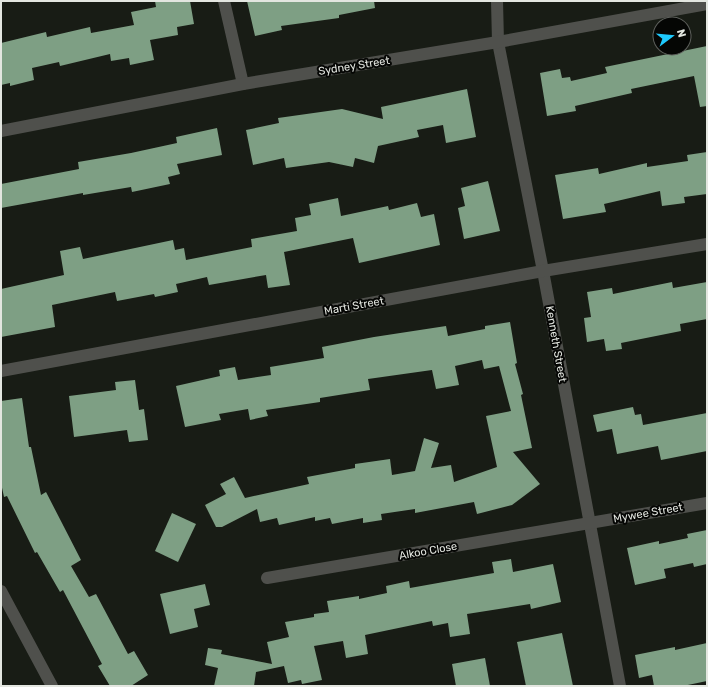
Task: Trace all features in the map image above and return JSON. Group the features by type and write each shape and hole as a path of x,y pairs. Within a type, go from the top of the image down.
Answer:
{"street":[{"path":"224,1 243,84"},
{"name":"Kenneth Street","path":"497,1 498,42 543,271 620,686"},
{"name":"Sydney Street","path":"1,131 243,84 498,42 707,4"},
{"name":"Marti Street","path":"1,371 543,271 707,244"},
{"name":"Mywee Street","path":"589,523 707,503"},
{"name":"Alkoo Close","path":"267,578 589,523"},
{"path":"1,591 52,686"}],"building":[{"path":"155,1 190,1 194,24 177,27 178,35 150,40 154,60 130,65 129,58 111,61 110,54 60,66 59,62 32,68 34,80 10,86 10,83 1,85 1,43 46,32 47,37 90,27 91,33 134,25 131,12 156,7"},
{"path":"247,1 374,1 375,8 339,15 339,18 281,26 282,30 255,36"},
{"path":"707,46 707,106 700,107 694,76 631,89 632,93 575,106 576,111 547,116 540,73 560,69 562,78 570,77 571,81 607,73 605,67 658,56 692,56 692,49"},
{"path":"467,89 476,137 446,143 443,125 417,130 419,137 378,146 374,163 355,158 353,167 329,162 286,168 284,158 253,165 246,130 279,123 278,118 342,109 383,119 381,107"},
{"path":"217,128 222,155 177,164 180,174 168,177 170,184 132,192 131,187 83,195 83,193 1,208 1,184 79,169 78,162 177,143 176,137"},
{"path":"707,152 707,194 684,197 685,203 662,206 660,191 604,204 606,212 563,219 555,175 598,168 599,174 647,163 647,167 688,161 687,155"},
{"path":"488,181 500,231 464,239 458,208 465,206 461,188"},
{"path":"338,198 341,216 388,206 389,210 417,203 421,217 434,214 440,245 359,263 353,238 284,252 290,285 268,288 266,275 209,285 207,277 176,284 178,292 155,297 154,294 117,301 115,292 52,305 55,327 1,337 1,289 64,275 60,251 80,247 83,259 173,240 175,250 184,248 186,260 252,247 251,239 297,231 295,218 311,215 309,204"},
{"path":"672,282 673,288 707,282 707,319 680,324 681,331 621,343 622,349 606,351 604,339 587,342 584,318 591,317 587,292 612,288 613,294"},
{"path":"510,322 517,363 515,364 523,394 521,395 532,448 513,452 540,484 512,505 477,514 474,502 415,513 415,509 381,514 382,520 363,523 363,518 332,524 330,518 315,521 315,517 279,525 277,518 260,522 257,509 222,527 216,527 205,505 226,494 220,484 234,477 245,498 309,484 307,477 355,468 355,464 390,459 392,475 415,471 424,438 439,443 431,468 451,465 454,482 497,467 486,416 511,411 499,366 484,369 482,360 455,366 459,385 436,389 432,370 368,379 370,390 320,398 320,402 266,410 268,416 250,420 248,409 219,414 221,420 185,427 176,386 220,376 219,370 235,367 238,380 271,375 270,367 324,358 322,347 374,337 446,326 448,336 485,329 485,326"},
{"path":"135,380 139,410 144,409 148,440 129,442 127,430 74,437 69,396 116,390 115,382"},
{"path":"22,398 29,447 31,447 41,495 46,492 81,560 71,566 89,597 96,594 128,654 134,651 148,675 131,686 110,686 98,666 102,664 63,590 60,592 37,552 35,553 7,496 4,497 1,483 1,401"},
{"path":"633,407 635,415 641,414 643,425 707,413 707,451 661,460 658,446 617,454 612,429 597,432 593,415"},
{"path":"172,513 196,524 178,562 155,551"},
{"path":"707,530 707,564 694,567 693,563 664,569 666,578 635,585 627,548 659,541 659,544 688,538 687,534"},
{"path":"511,559 513,572 553,564 561,602 531,609 530,604 467,614 470,634 450,637 448,623 433,626 432,621 365,635 368,654 346,658 343,641 314,646 322,680 302,684 301,680 288,683 284,666 256,672 254,686 214,686 218,668 205,665 208,648 222,650 221,654 272,664 267,642 289,637 285,622 314,617 314,614 329,612 327,601 359,596 359,599 387,593 386,586 409,581 410,588 494,573 492,562"},
{"path":"205,584 210,605 194,609 198,627 170,634 160,594"},
{"path":"562,633 573,686 526,686 517,642"},
{"path":"707,643 707,681 683,686 654,686 652,675 639,678 635,655 675,647 675,650"},
{"path":"485,658 490,686 456,686 452,664"}]}
